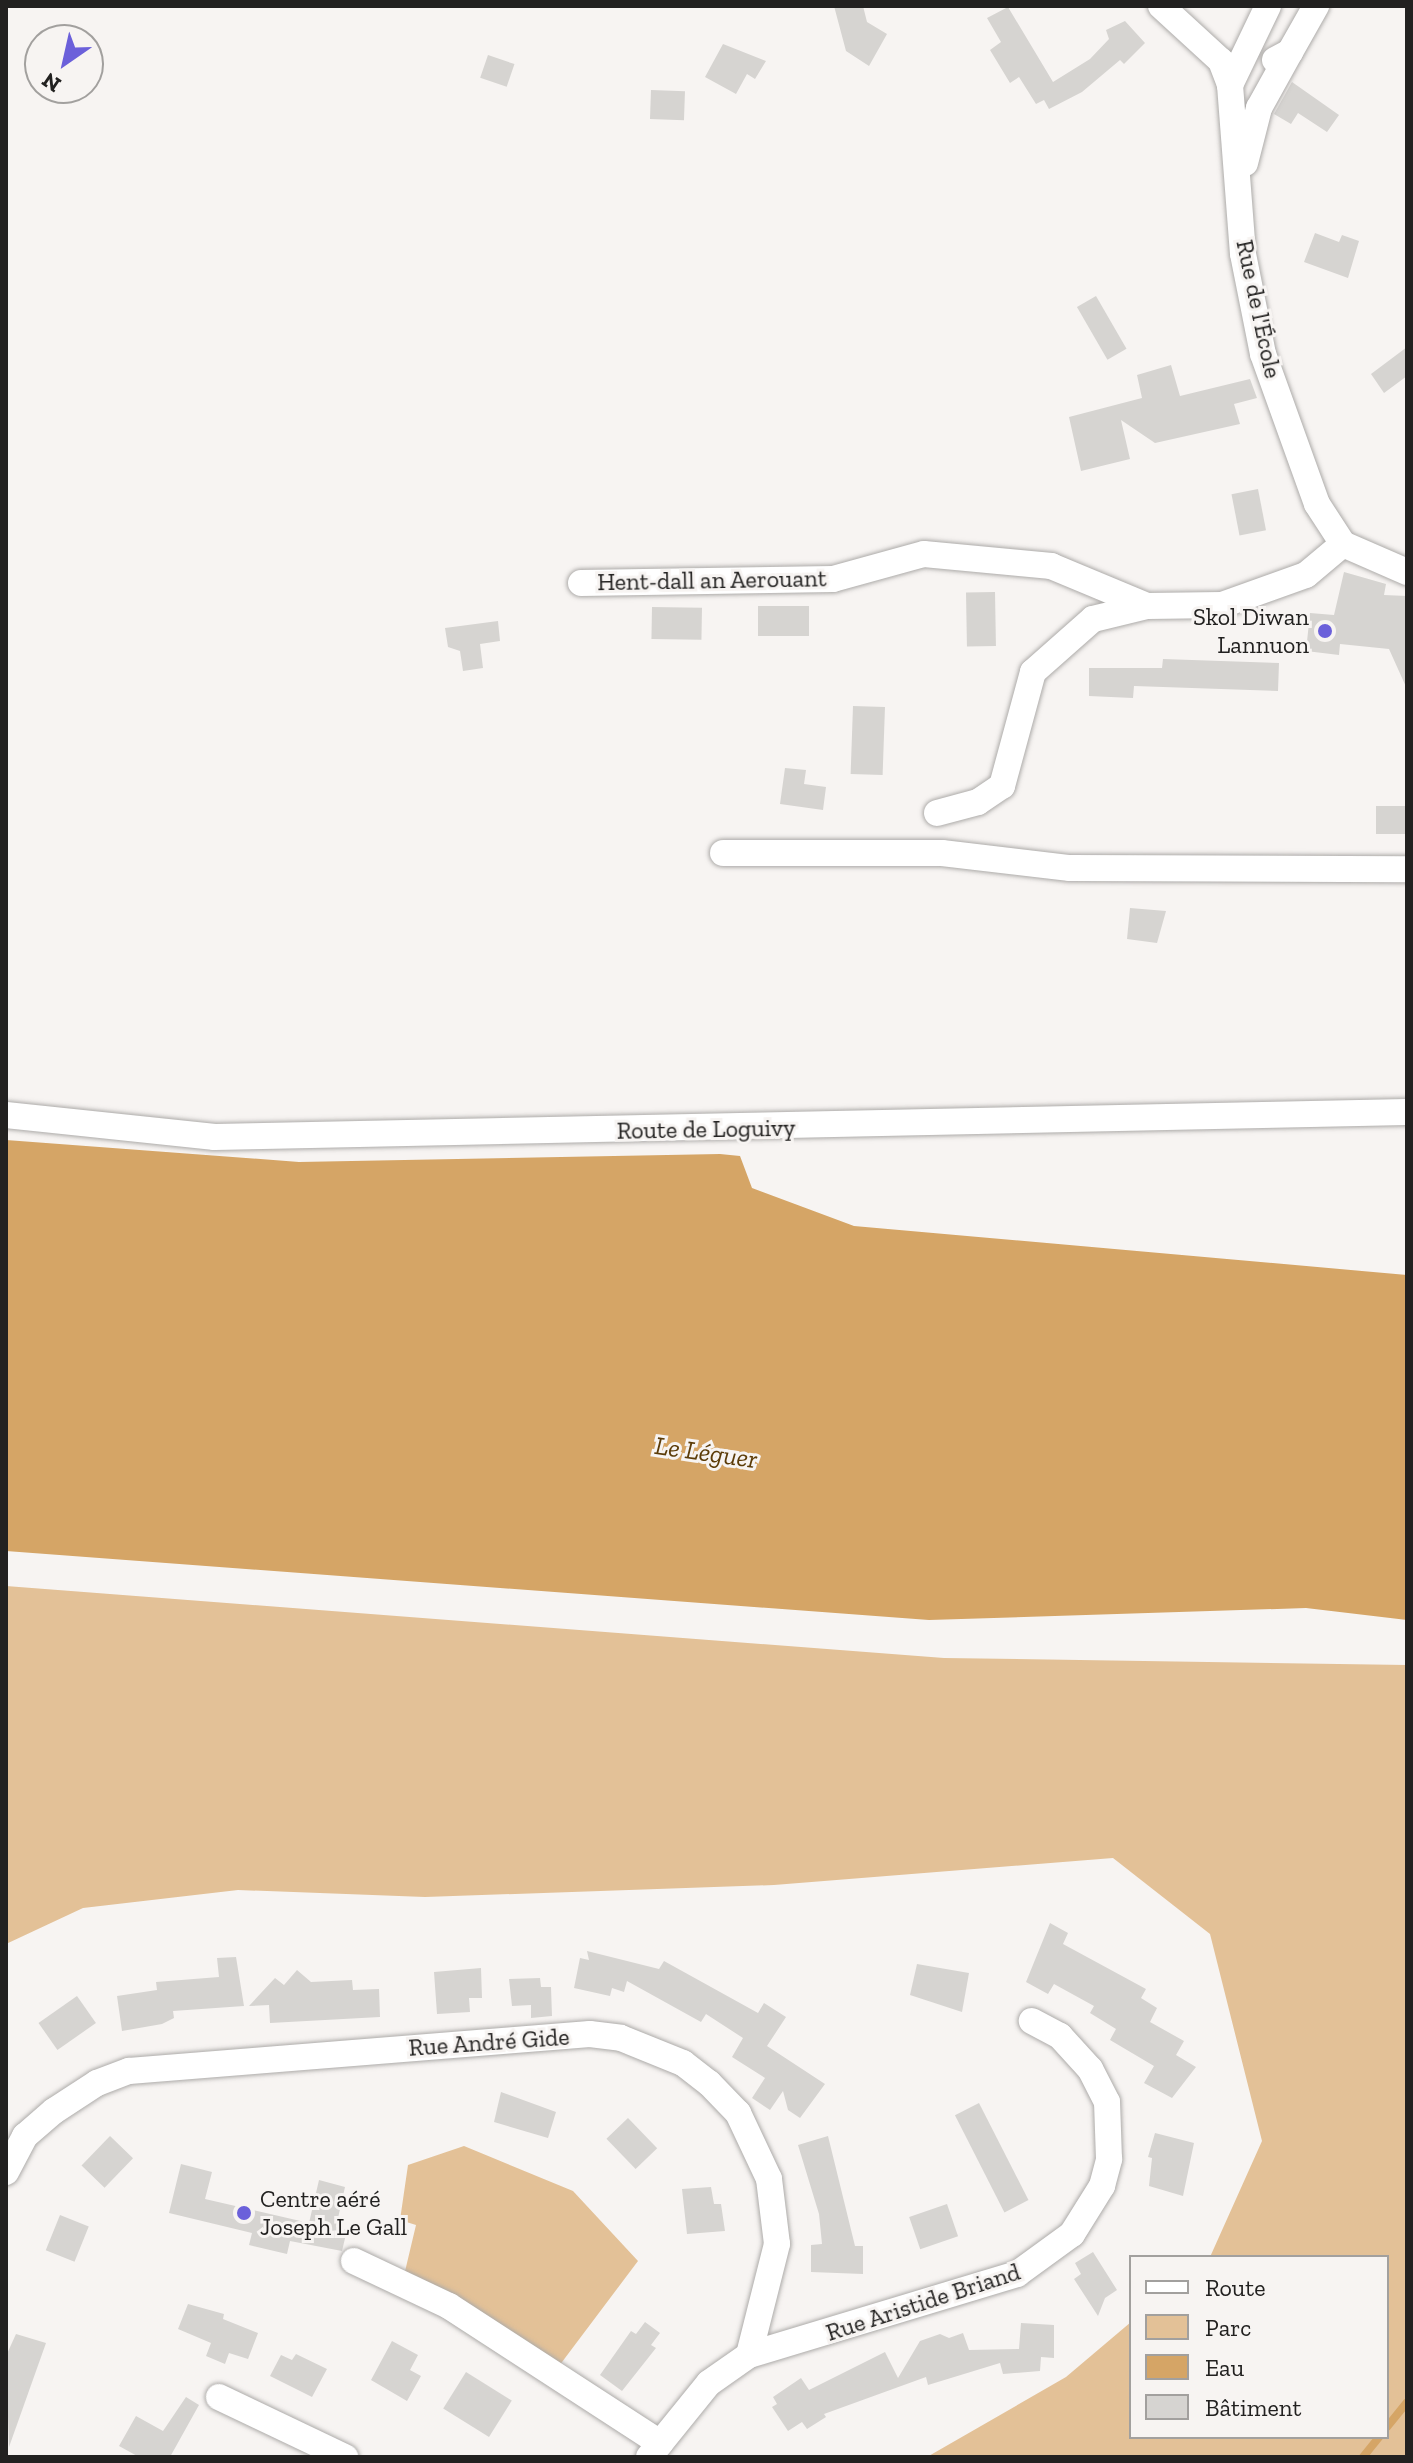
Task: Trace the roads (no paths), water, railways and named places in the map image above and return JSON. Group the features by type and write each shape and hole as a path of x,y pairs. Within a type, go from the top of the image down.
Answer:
{"street":[{"path":"1161,6 1221,61 1230,85"},
{"path":"1230,85 1268,6"},
{"path":"1243,254 1243,174 1250,132 1316,6"},
{"path":"1230,85 1290,52"},
{"name":"Rue de l'École","path":"1230,85 1243,254 1263,354 1317,504 1343,544"},
{"path":"1343,544 1407,572"},
{"name":"Hent-dall an Aerouant","path":"581,583 833,579 924,554 1051,566 1147,606 1222,605 1306,575 1343,544"},
{"path":"937,813 978,802 1002,786 1033,672 1093,619 1147,606"},
{"path":"723,853 942,853 1070,868 1407,869"},
{"name":"Route de Loguivy","path":"6,1115 215,1137 1407,1112"},
{"name":"Rue Aristide Briand","path":"654,2450 709,2383 749,2355 1017,2274 1072,2234 1102,2186 1109,2159 1107,2102 1080,2058 1060,2036 1032,2021"},
{"name":"Rue André Gide","path":"6,2172 25,2136 54,2111 97,2083 129,2071 590,2034 621,2038 683,2063 709,2083 738,2113 769,2179 777,2244 749,2355"},
{"path":"354,2261 449,2306 654,2450"},
{"path":"219,2397 345,2457"}],"water":[{"name":"Le Léguer","path":"6,1140 299,1162 720,1154 740,1156 752,1188 854,1226 1407,1275 1407,1620 1306,1608 929,1620 6,1551"}],"waterway":[{"path":"1389,2424 1407,2402"},
{"path":"1363,2457 1377,2439"}],"place":[{"name":"Skol Diwan Lannuon","path":"1325,631"},
{"name":"Centre aéré Joseph Le Gall","path":"244,2213"}]}
